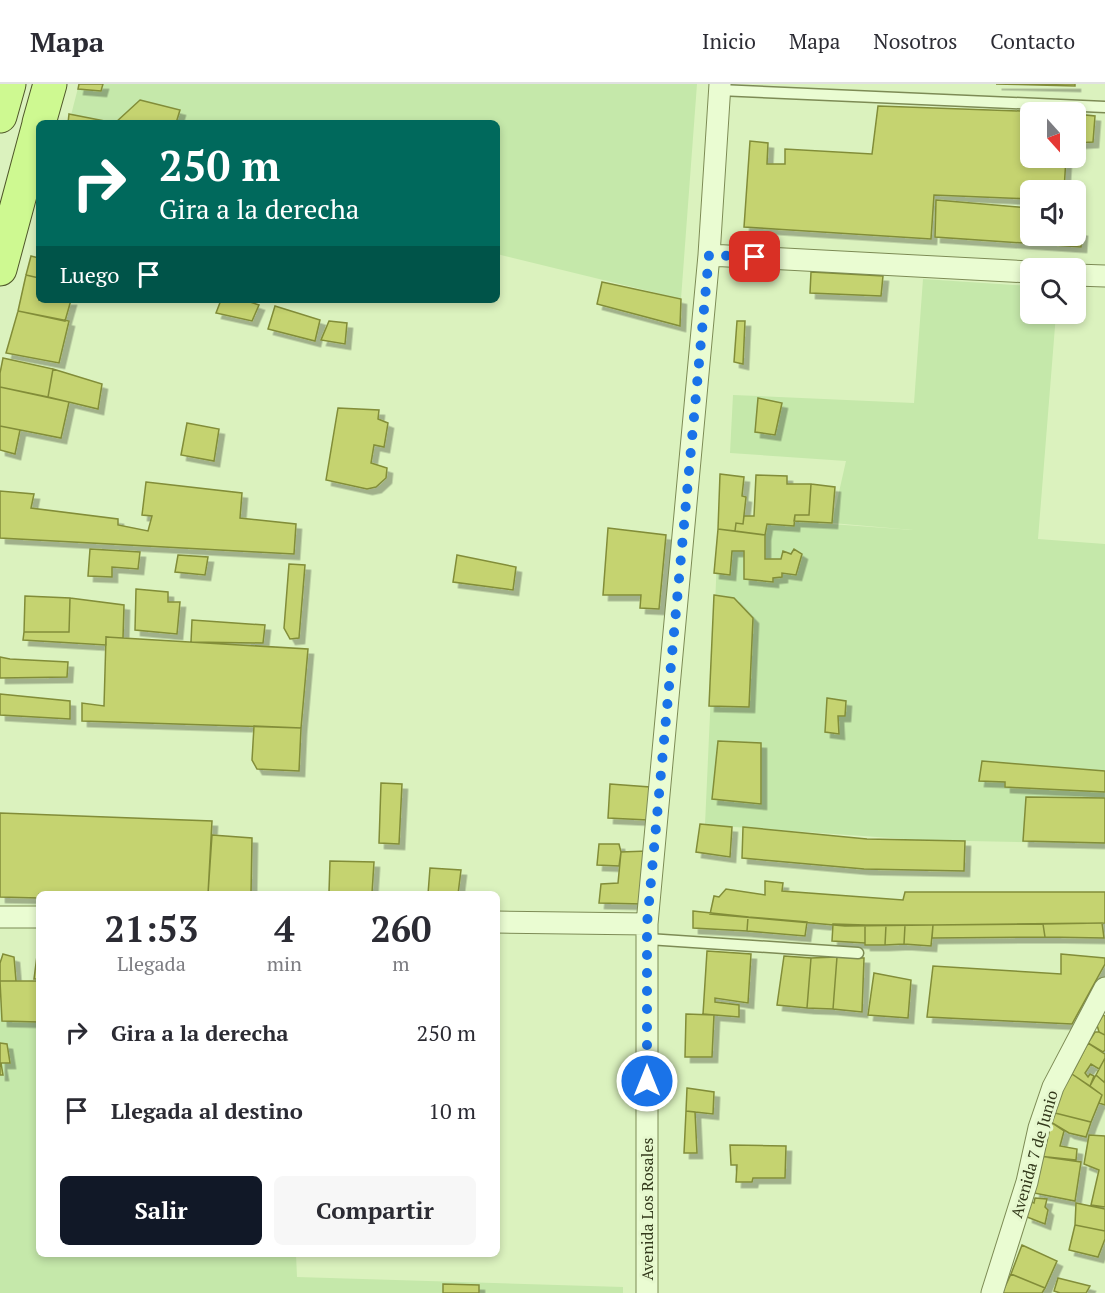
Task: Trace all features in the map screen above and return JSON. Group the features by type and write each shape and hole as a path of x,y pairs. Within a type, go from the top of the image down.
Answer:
{"main road":[{"path":"0,116 9,84"},
{"path":"40,120 50,84"},
{"path":"0,269 36,134"}],"street":[{"name":"Avenida Los Rosales","path":"647,1293 648,932 709,255 719,87"},
{"path":"709,255 1020,271"},
{"path":"1086,275 1105,276"},
{"path":"0,916 36,917"},
{"path":"500,922 648,932"},
{"name":"Avenida 7 de Junio","path":"992,1293 1027,1182 1039,1128 1053,1086 1105,988"}],"lane":[{"path":"719,87 1105,106"},
{"path":"648,932 858,953"}],"green space":[{"path":"79,84 697,84 681,299 500,255 500,120 70,120"},
{"path":"923,279 1020,285 1020,324 1055,324 1038,539 1105,544 1105,844 920,840 705,825 719,516 913,530 832,523 846,461 730,453 733,395 914,403"},
{"path":"0,984 36,985 36,1257 296,1257 297,1277 623,1287 623,1293 0,1293"}],"building":[{"path":"79,84 103,84 101,91 78,89"},
{"path":"996,84 1075,84 1075,86"},
{"path":"140,100 180,110 177,120 118,120"},
{"path":"878,106 1020,111 1020,168 1065,168 1065,180 1020,180 1020,199 934,195 931,239 744,227 750,141 768,143 767,164 785,164 785,149 872,154"},
{"path":"69,114 100,120 68,120"},
{"path":"1086,115 1095,116 1093,142 1086,142"},
{"path":"936,200 1020,207 1020,243 935,237"},
{"path":"31,256 36,257 36,277 26,275"},
{"path":"811,272 883,276 881,296 810,293"},
{"path":"26,275 36,277 36,303 70,303 65,321 18,311"},
{"path":"602,282 681,299 680,326 597,304"},
{"path":"220,303 259,305 252,321 216,313"},
{"path":"275,306 320,320 315,341 268,329"},
{"path":"18,311 69,321 59,363 6,353"},
{"path":"329,321 347,323 345,344 321,340"},
{"path":"737,321 745,321 743,364 734,362"},
{"path":"3,358 53,369 48,397 0,387"},
{"path":"53,369 102,384 98,409 48,397"},
{"path":"0,387 69,402 61,438 0,426"},
{"path":"758,398 782,403 775,435 755,432"},
{"path":"338,408 379,410 378,419 388,423 384,447 374,445 371,463 387,468 386,478 376,487 367,489 326,480"},
{"path":"187,423 219,429 214,461 181,455"},
{"path":"0,426 20,430 15,454 0,450"},
{"path":"720,474 744,477 742,496 746,497 743,524 736,523 735,531 718,529"},
{"path":"756,475 787,476 787,484 811,484 809,515 795,515 794,526 767,524 765,535 735,531 736,523 743,524 744,516 754,516"},
{"path":"146,482 242,493 240,518 296,524 294,554 0,538 0,491 34,494 31,508 118,519 118,525 148,531 152,516 142,515"},
{"path":"811,484 835,487 832,523 794,521 795,515 809,515"},
{"path":"608,528 666,535 659,609 640,608 641,595 603,595"},
{"path":"718,529 765,535 765,559 781,559 783,551 791,554 794,549 802,554 796,575 782,573 782,577 773,578 773,582 744,579 744,551 732,551 730,575 714,573"},
{"path":"90,549 140,552 138,569 112,567 112,577 88,576"},
{"path":"178,555 208,557 205,575 175,572"},
{"path":"457,555 516,567 513,590 453,582"},
{"path":"289,564 305,565 299,638 290,639 284,628"},
{"path":"136,589 168,592 168,602 180,602 177,634 135,630"},
{"path":"714,595 734,598 753,618 749,707 709,706"},
{"path":"25,596 70,598 69,632 24,632"},
{"path":"70,598 124,605 123,638 106,637 106,645 23,640 24,632 69,632"},
{"path":"192,620 265,625 263,643 191,642"},
{"path":"106,637 308,649 301,728 82,721 82,703 104,706"},
{"path":"0,657 68,662 67,677 0,678"},
{"path":"0,694 70,701 70,719 0,715"},
{"path":"827,698 846,701 845,716 838,716 839,734 825,732"},
{"path":"254,726 301,728 299,771 257,769 252,760"},
{"path":"718,741 761,743 761,804 712,799"},
{"path":"982,761 1105,771 1105,792 1005,787 1005,782 979,781"},
{"path":"381,783 402,784 399,844 379,843"},
{"path":"610,784 650,787 648,820 608,818"},
{"path":"1026,797 1105,798 1105,843 1023,841"},
{"path":"0,813 212,821 208,891 36,891 36,898 0,897"},
{"path":"700,824 732,827 730,857 696,852"},
{"path":"743,827 867,839 965,841 964,871 864,869 742,858"},
{"path":"212,835 252,838 251,891 208,891"},
{"path":"599,844 619,844 621,852 619,866 597,865"},
{"path":"647,851 643,904 599,903 601,884 618,883 621,852"},
{"path":"330,861 374,862 372,891 329,891"},
{"path":"430,868 461,870 458,891 428,891"},
{"path":"765,881 783,883 782,891 903,900 905,892 1105,892 1105,923 845,926 710,914 714,896 719,897 726,889 765,895"},
{"path":"693,911 748,917 747,931 693,928"},
{"path":"748,917 807,922 805,936 747,931"},
{"path":"1102,923 1104,938 1045,937 1043,924"},
{"path":"833,924 865,925 865,943 832,941"},
{"path":"1043,924 1045,937 932,938 933,925"},
{"path":"865,925 886,925 885,945 865,945"},
{"path":"886,925 905,925 904,944 885,945"},
{"path":"905,925 933,925 931,946 904,944"},
{"path":"707,951 751,954 748,1003 715,998 715,1002 739,1005 739,1017 703,1014"},
{"path":"3,954 14,957 16,981 0,981 0,963"},
{"path":"1061,954 1105,958 1105,964 1072,1024 927,1017 933,966 1061,974"},
{"path":"784,956 811,958 807,1008 777,1005"},
{"path":"837,957 833,1009 807,1008 811,958"},
{"path":"837,957 864,958 862,1012 833,1009"},
{"path":"874,973 911,980 908,1018 868,1015"},
{"path":"0,981 36,981 36,1022 2,1021"},
{"path":"686,1014 714,1015 712,1057 685,1057"},
{"path":"1103,1015 1105,1016 1105,1035 1099,1032 1097,1025"},
{"path":"1095,1032 1105,1035 1103,1052 1088,1043"},
{"path":"0,1043 7,1044 10,1063 1,1063 3,1075 0,1075"},
{"path":"1088,1043 1105,1054 1099,1069 1091,1064 1085,1073 1088,1077 1090,1074 1094,1076 1090,1086 1072,1074"},
{"path":"1105,1058 1105,1080 1104,1082 1096,1075"},
{"path":"1072,1074 1102,1095 1091,1122 1051,1112"},
{"path":"1096,1075 1104,1082 1105,1080 1105,1105 1099,1103 1102,1095 1090,1086"},
{"path":"687,1088 714,1092 713,1114 686,1111"},
{"path":"686,1111 695,1112 697,1153 684,1153"},
{"path":"1051,1112 1091,1122 1086,1137 1069,1133 1049,1121"},
{"path":"1049,1121 1064,1131 1060,1146 1077,1149 1076,1160 1038,1156"},
{"path":"1089,1135 1105,1136 1105,1207 1091,1205 1099,1170 1084,1164"},
{"path":"730,1145 786,1146 785,1178 753,1178 752,1182 736,1182 737,1165 731,1165"},
{"path":"1038,1156 1081,1162 1075,1201 1034,1193"},
{"path":"1035,1198 1047,1199 1045,1207 1048,1210 1045,1224 1027,1217 1029,1201 1034,1203"},
{"path":"1076,1203 1105,1209 1105,1231 1075,1225"},
{"path":"1075,1225 1105,1231 1105,1239 1098,1257 1069,1250"},
{"path":"1022,1245 1057,1261 1045,1288 1011,1274"},
{"path":"1011,1274 1045,1288 1042,1293 1002,1293"},
{"path":"1058,1278 1090,1286 1086,1293 1060,1293 1054,1291"},
{"path":"443,1284 479,1285 479,1293 443,1293"}],"route":[{"path":"647,1081 647,924 709,255 755,257"}]}
